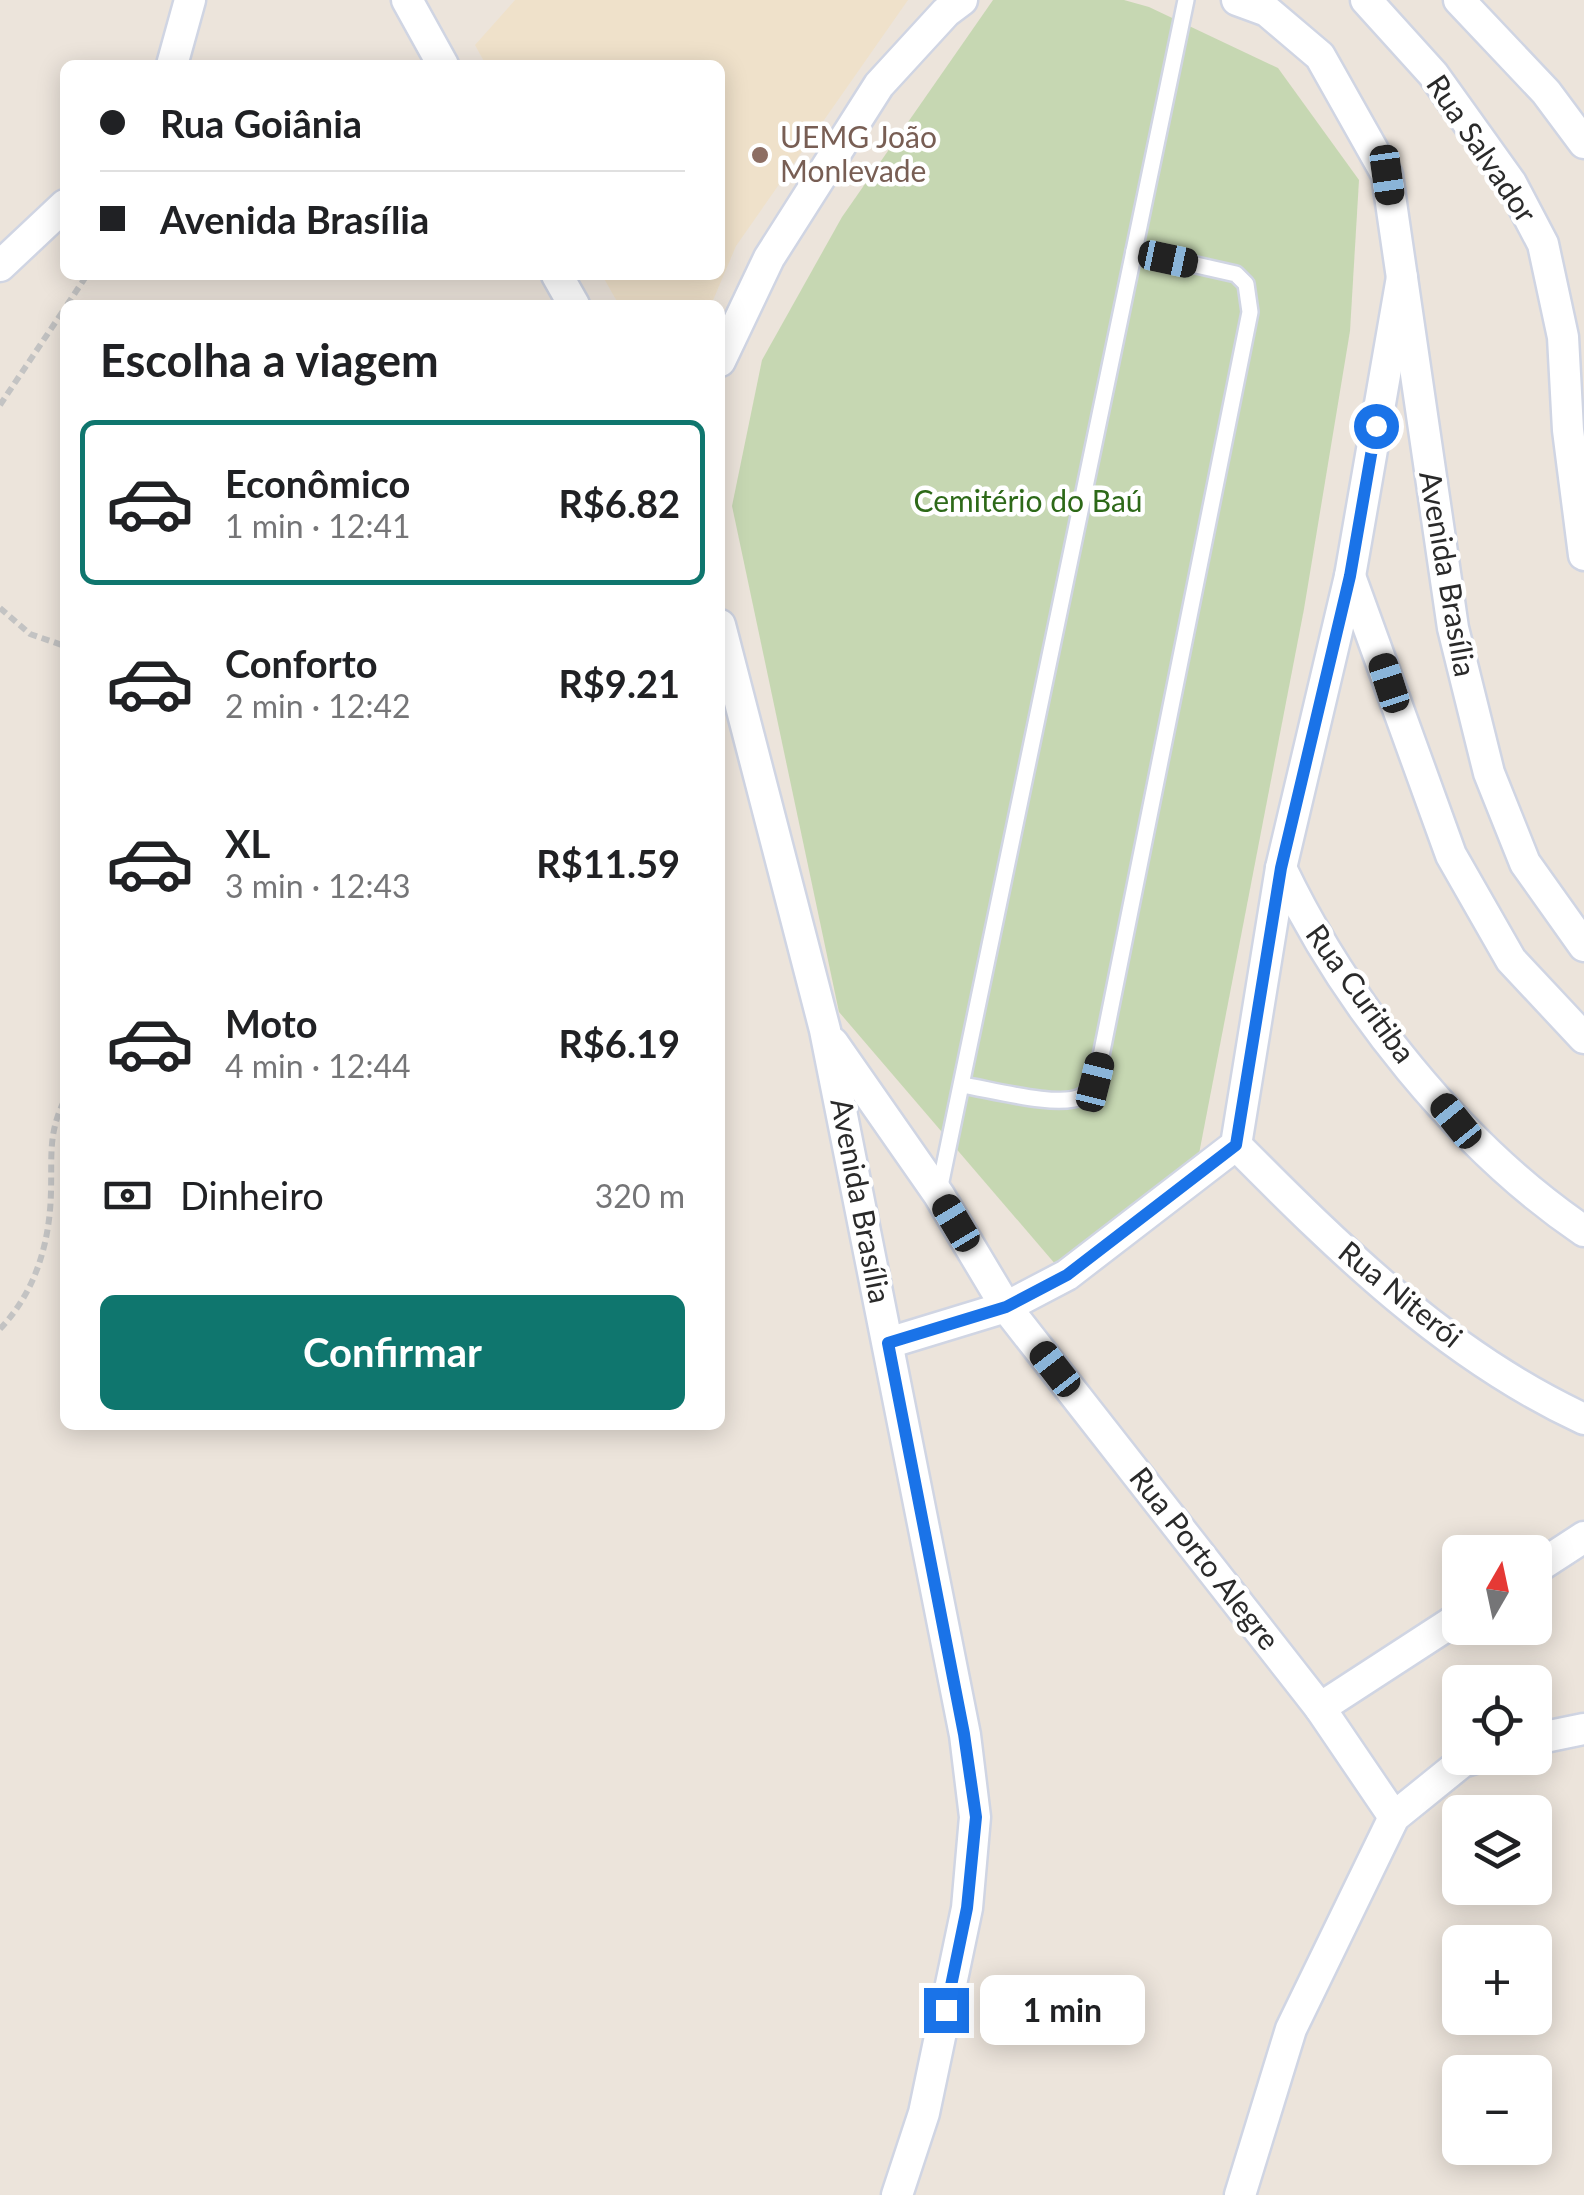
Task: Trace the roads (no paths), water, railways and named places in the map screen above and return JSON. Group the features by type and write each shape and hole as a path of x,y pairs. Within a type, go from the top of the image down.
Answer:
{"street":[{"path":"173,60 190,0"},
{"path":"407,0 440,60"},
{"path":"725,350 769,258 879,84 962,0"},
{"name":"Avenida Brasília","path":"1237,0 1267,11 1320,56 1387,175 1453,628 1490,773 1525,863 1584,946"},
{"name":"Rua Salvador","path":"1366,0 1432,74 1478,136 1512,183 1543,244 1563,337 1568,430 1584,555"},
{"path":"1459,0 1546,92 1584,143"},
{"path":"0,266 60,210"},
{"path":"888,1343 1006,1307 1067,1275 1236,1145 1281,868 1350,576 1402,277"},
{"path":"1350,576 1451,855 1511,960 1584,1038"},
{"name":"Avenida Brasília","path":"725,644 825,1030 964,1734 976,1817 967,1908 924,2112 897,2195"},
{"name":"Rua Curitiba","path":"1281,868 1304,916 1337,968 1456,1121 1535,1198 1584,1231"},
{"name":"Rua Porto Alegre","path":"825,1030 939,1195 1006,1307 1320,1708 1394,1817"},
{"name":"Rua Niterói","path":"1236,1145 1298,1208 1422,1320 1544,1401 1584,1420"},
{"path":"1552,1558 1584,1537"},
{"path":"1320,1708 1442,1630"},
{"path":"1552,1736 1584,1729"},
{"path":"1240,2195 1290,2029 1394,1817 1444,1775"}],"lane":[{"path":"939,1195 1186,0"},
{"path":"962,1084 1068,1102 1086,1094 1095,1082 1100,1061 1250,312 1246,284 1236,274 1134,251"}],"place":[{"name":"UEMG João Monlevade","path":"760,155"}],"park label":[{"name":"Cemitério do Baú","path":"1028,502"}]}
